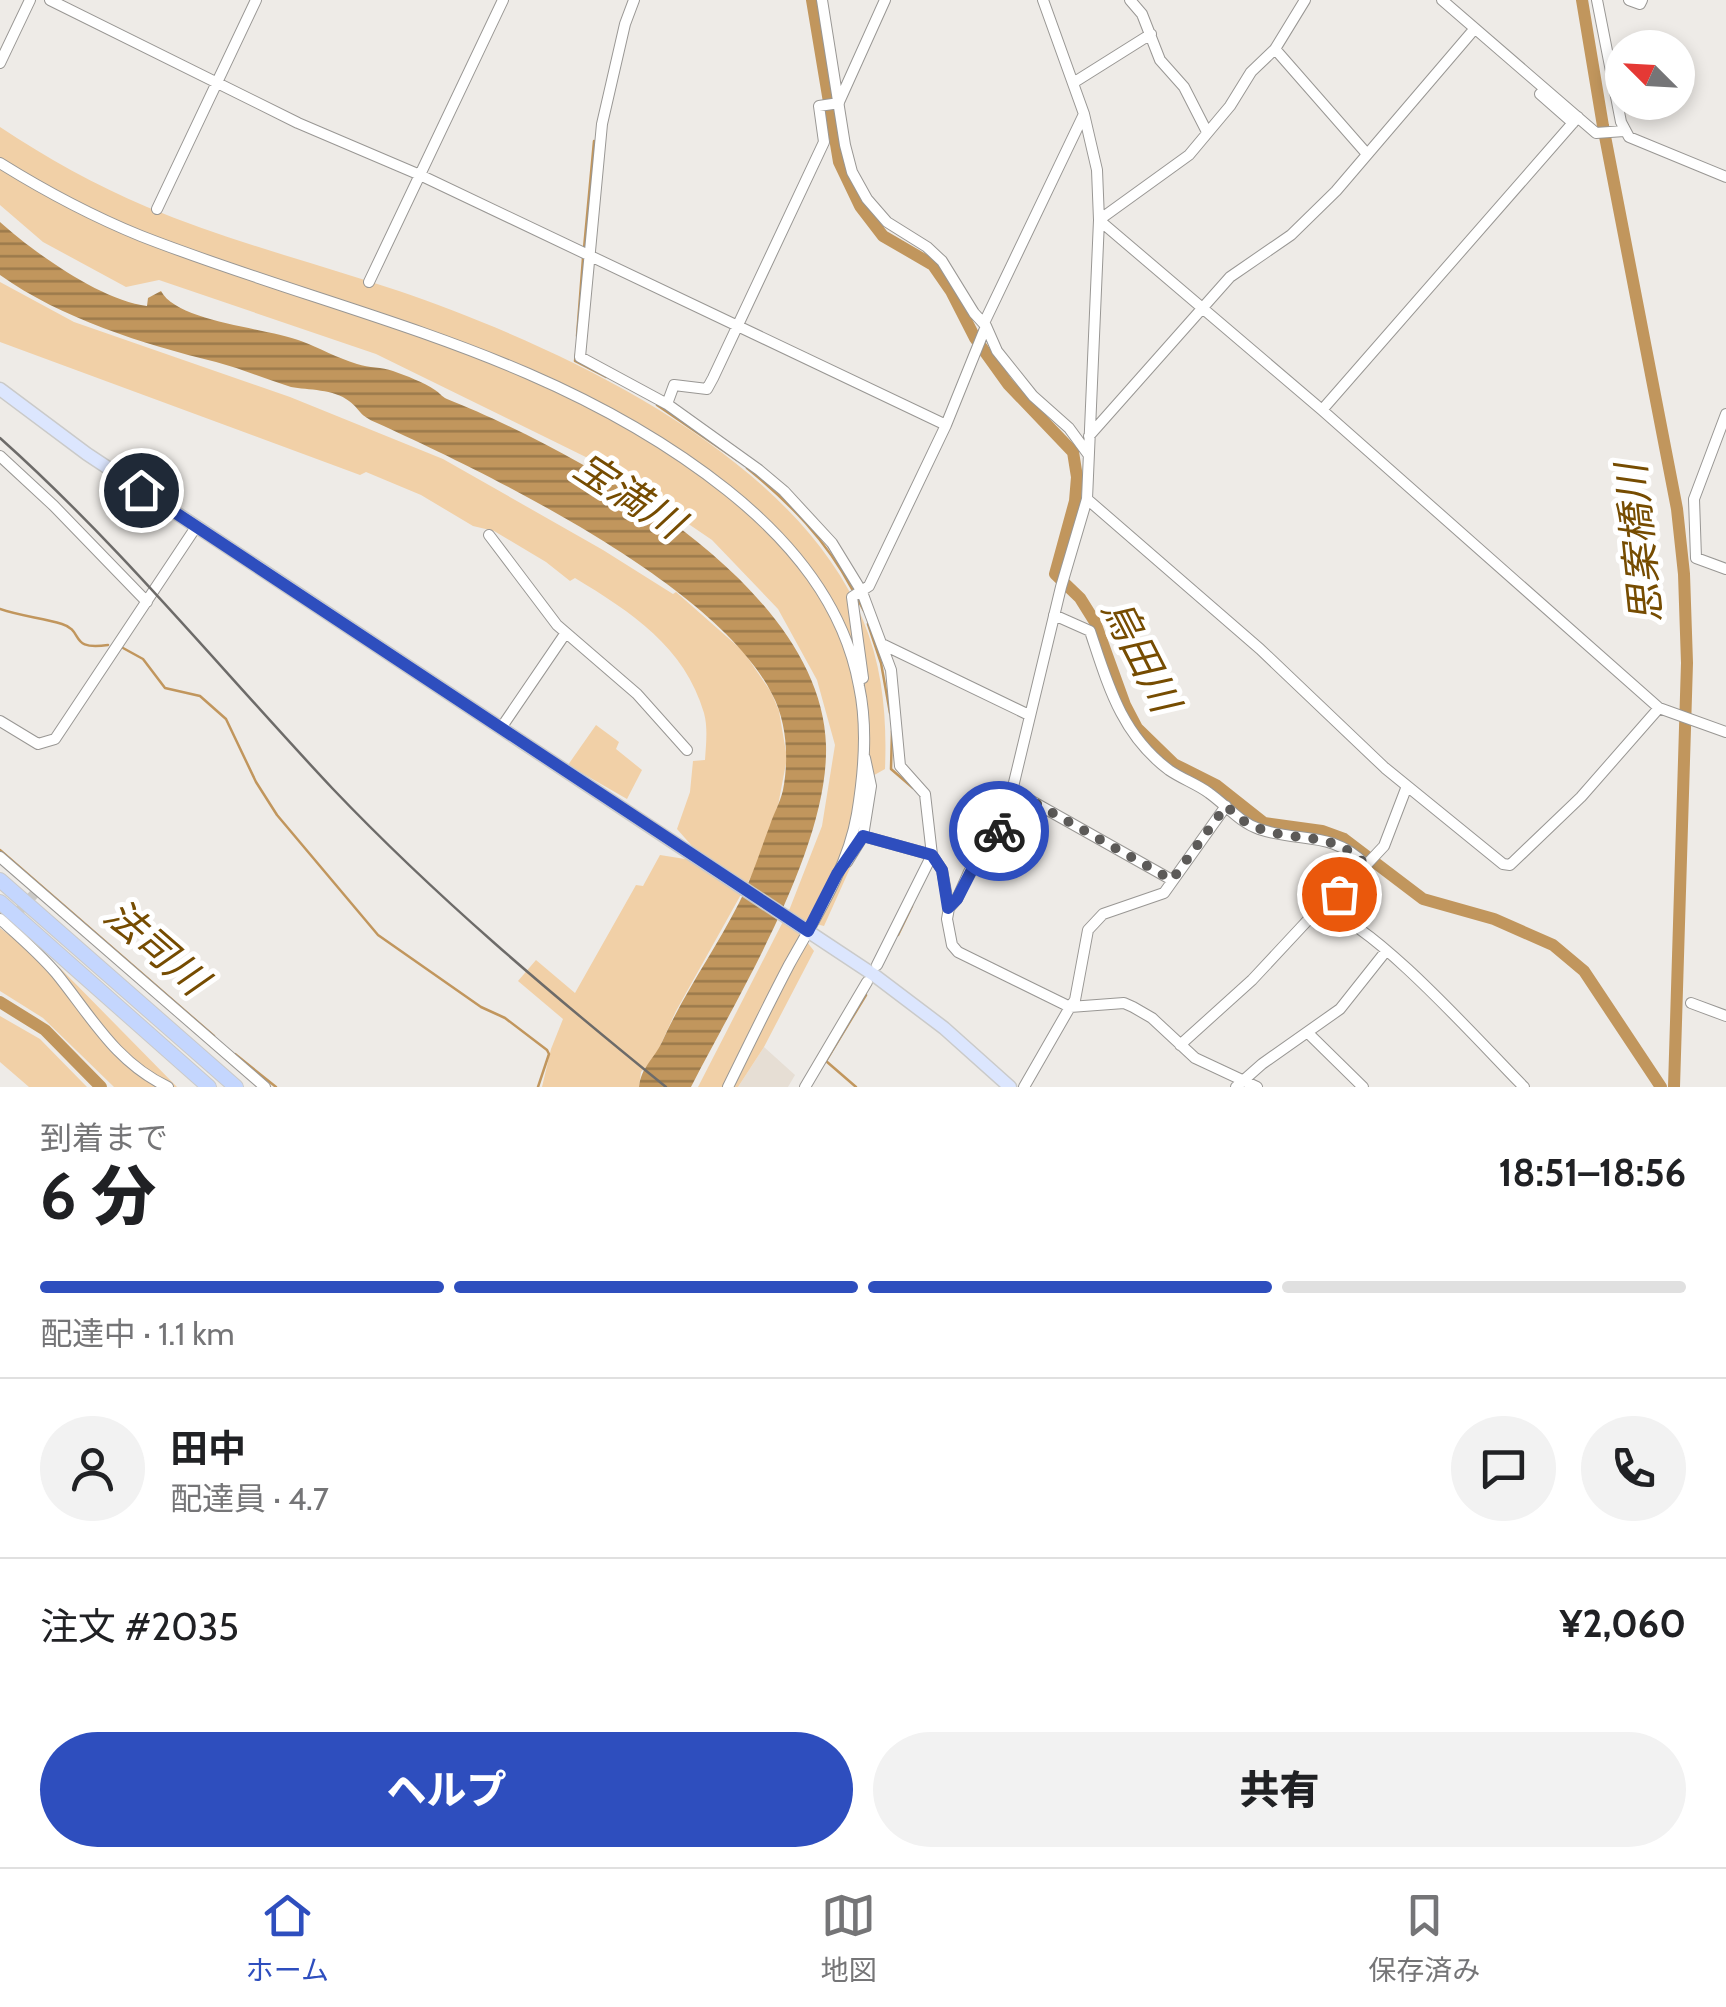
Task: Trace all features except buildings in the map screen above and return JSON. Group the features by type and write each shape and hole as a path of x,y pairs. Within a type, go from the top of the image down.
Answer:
{"highway":[{"path":"0,880 236,1087"},
{"path":"0,902 209,1087"}],"main road":[{"path":"0,389 34,417 196,527 874,975 944,1028 1010,1087"}],"street":[{"path":"0,63 30,0"},
{"path":"50,0 298,123 420,175 946,424"},
{"path":"157,209 256,0"},
{"path":"369,282 503,0"},
{"path":"634,0 602,124 580,357 667,404 726,444 784,491 832,544 884,645 895,694 900,766 925,799 952,945 958,952 1070,1006 1133,1006 1208,1066 1240,1083 1258,1087"},
{"path":"822,0 849,164 867,199 886,222 928,247 942,261 985,324 997,352 1069,428 1089,455"},
{"path":"837,103 885,0"},
{"path":"948,908 1002,828 1065,570 1087,499 1098,170 1084,114 1043,0"},
{"path":"1130,0 1142,14 1160,60 1184,87 1207,132"},
{"path":"1099,220 1189,155 1251,72 1275,48 1306,0"},
{"path":"1434,0 1575,120 1596,133 1621,131"},
{"path":"1442,0 1575,120"},
{"path":"1597,0 1621,131 1633,141 1726,177"},
{"path":"1630,0 1640,4 1642,0"},
{"path":"1090,436 1230,277 1308,220 1471,33"},
{"path":"1072,83 1150,34"},
{"path":"1275,48 1367,154"},
{"path":"667,404 674,385 706,389 824,142 819,106 837,103"},
{"path":"857,595 869,586 946,424 985,324 1084,114"},
{"path":"1322,410 1575,120"},
{"path":"0,163 74,206 143,236 476,352 627,420 733,495 790,548 824,596 842,630 862,701"},
{"path":"1099,220 1322,410 1659,708 1726,732"},
{"path":"1726,414 1692,508 1696,558 1726,569"},
{"path":"0,456 147,602"},
{"path":"1087,499 1260,649 1354,740 1502,864 1510,865 1581,797 1659,708"},
{"path":"0,721 38,744 55,740 196,527"},
{"path":"489,535 565,634 636,694 688,750"},
{"path":"837,874 856,817 864,755 864,681 857,595"},
{"path":"1054,615 1090,631 1110,694 1126,726 1170,770 1208,792 1256,828 1338,844 1371,860"},
{"path":"501,728 565,634"},
{"path":"884,645 1030,714"},
{"path":"728,1087 837,874 863,836 871,786 864,755"},
{"path":"1180,1045 1252,980 1308,922 1327,912 1389,838 1408,786"},
{"path":"1012,790 1172,880"},
{"path":"1024,1087 1075,1000 1088,930 1103,914 1164,893 1226,806"},
{"path":"863,836 936,860"},
{"path":"0,857 265,1087"},
{"path":"876,965 936,860"},
{"path":"1327,912 1359,928 1524,1087"},
{"path":"5,922 57,974 112,1047 132,1066 168,1087"},
{"path":"1240,1083 1340,1009 1386,952"},
{"path":"805,1087 867,982"},
{"path":"1691,1003 1726,1016"},
{"path":"1308,1034 1363,1087"}],"shaded area":[{"path":"0,127 72,170 147,207 462,314 598,375 666,414 728,457 784,506 830,560 863,620 875,656 884,712 885,769 869,778 856,855 824,926 808,922 800,933 814,951 764,1047 738,1087 698,1087 790,908 822,826 835,745 817,680 778,609 712,540 602,465 376,354 159,280 126,287 43,242 0,205"},
{"path":"0,282 74,322 290,397 443,459 673,594 676,592 743,651 779,711 787,758 777,811 753,873 676,1011 655,1057 641,1072 639,1087 542,1087 563,1019 518,981 536,960 575,993 636,885 643,886 660,855 685,859 692,846 677,829 690,792 693,761 705,760 706,724 695,690 670,650 635,618 596,591 575,578 570,581 494,531 473,526 421,495 0,342"},
{"path":"596,725 619,742 616,749 642,770 627,799 568,765"},
{"path":"0,928 9,935 20,933 61,969 177,1087 114,1087 43,1018 0,991"},
{"path":"0,1016 40,1039 87,1087 29,1087 0,1062"},
{"path":"764,1047 795,1075 788,1087 738,1087"}],"water":[{"name":"宝満川","path":"0,222 49,260 110,295 147,306 148,298 161,291 170,302 204,317 286,336 357,364 393,371 560,452 683,531 738,578 783,630 814,686 826,745 823,786 813,829 777,921 691,1087 639,1087 645,1068 744,894 785,778 781,716 772,694 744,653 703,612 595,536 477,471 371,420 343,397 291,387 132,338 76,317 24,291 0,275"}],"waterway":[{"name":"烏田川","path":"812,0 839,162 860,206 883,236 933,265 975,338 1008,384 1073,452 1075,501 1055,574 1080,598 1095,622 1137,728 1174,764 1216,785 1264,823 1322,831 1344,839 1423,899 1494,919 1553,945 1584,971 1661,1087"},
{"name":"思案橋川","path":"1582,0 1677,509 1684,574 1687,663 1674,1087"},
{"path":"584,248 594,141"},
{"path":"577,336 583,258"},
{"path":"576,354 575,361 606,377"},
{"path":"657,405 737,460"},
{"path":"747,468 806,523 852,589"},
{"path":"856,596 864,611"},
{"path":"0,609 62,624 87,645 108,645"},
{"path":"868,624 881,663 890,713"},
{"path":"123,648 143,659 165,688 200,696 226,719 256,782 277,815 378,935 547,1050 538,1087"},
{"path":"892,731 891,769 913,788"},
{"name":"法司川","path":"0,850 214,1036"},
{"path":"898,935 912,906"},
{"path":"856,1087 826,1061 866,995"},
{"path":"0,1002 45,1030 101,1087"},
{"name":"法司川","path":"235,1054 276,1087"}],"tunnel":[{"path":"10,921 35,893"}],"railway":[{"path":"0,438 129,565 333,789 412,868 666,1087"}],"way so far":[{"path":"999,831 1012,790 1172,880 1226,806 1256,828 1320,838 1353,851 1366,865 1339,894"}],"route":[{"path":"141,490 808,931 837,874 863,836 932,855 942,870 948,908 999,831"}]}
